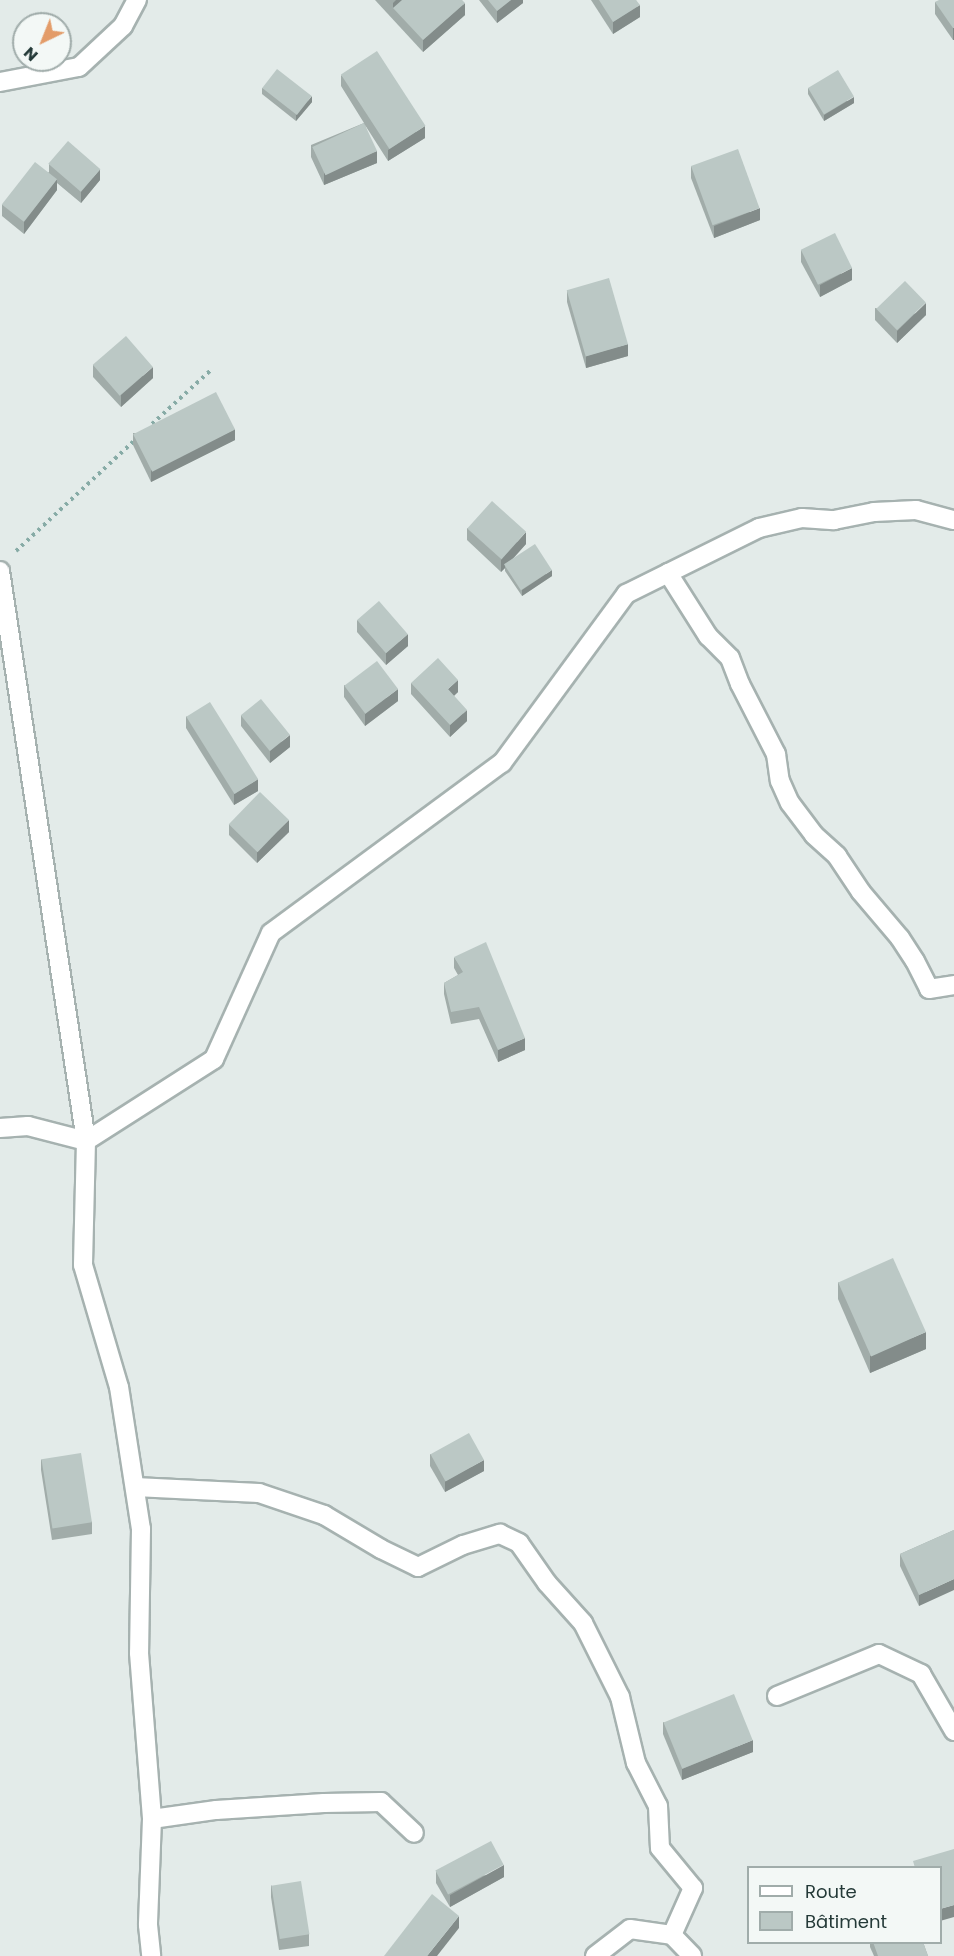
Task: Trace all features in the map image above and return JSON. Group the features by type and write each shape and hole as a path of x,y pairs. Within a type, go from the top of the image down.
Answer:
{"street":[{"path":"0,82 79,67 123,26 137,0"},
{"path":"0,1128 28,1126 86,1141 214,1059 271,933 502,763 626,594 759,528 802,518 834,520 874,512 916,510 954,520"},
{"path":"4,564 86,1141 83,1264 119,1388 141,1529 139,1653 152,1819 148,1925 151,1956"},
{"path":"668,573 708,636 730,658 740,684 776,754 780,781 790,803 814,835 837,856 861,892 900,938 929,989 954,985"},
{"path":"135,1487 259,1493 324,1515 381,1549 418,1567 463,1545 500,1534 519,1543 583,1623 620,1698 636,1763 658,1806 660,1848 693,1888 672,1935"},
{"path":"777,1696 879,1654 921,1674 954,1731"},
{"path":"152,1819 216,1810 381,1802 414,1833"},
{"path":"596,1956 630,1929 672,1935 692,1956"}],"path":[{"path":"149,427 211,370"},
{"path":"4,564 140,435"}],"building":[{"path":"402,0 462,0 465,3 423,40 393,8"},
{"path":"488,0 511,0 497,11"},
{"path":"599,0 636,0 640,5 613,22"},
{"path":"954,0 954,28 935,2"},
{"path":"377,51 425,126 389,149 341,74"},
{"path":"277,69 312,96 297,115 262,88"},
{"path":"838,70 854,97 824,115 808,88"},
{"path":"364,123 377,151 325,175 312,147"},
{"path":"68,141 100,169 81,192 48,164"},
{"path":"738,149 760,208 713,225 691,166"},
{"path":"35,162 57,179 24,222 2,205"},
{"path":"835,233 852,268 818,285 801,250"},
{"path":"609,278 628,344 586,356 567,290"},
{"path":"905,281 926,303 897,330 876,309"},
{"path":"126,336 153,367 120,396 93,365"},
{"path":"216,392 235,429 152,472 133,434"},
{"path":"492,501 526,532 501,559 467,528"},
{"path":"535,544 552,570 521,590 504,564"},
{"path":"379,601 408,634 386,653 357,620"},
{"path":"438,658 458,680 448,689 467,710 450,725 411,683"},
{"path":"377,661 398,689 365,714 344,686"},
{"path":"261,699 290,735 270,751 241,715"},
{"path":"210,702 258,779 234,794 186,717"},
{"path":"260,792 289,820 258,852 229,824"},
{"path":"486,942 525,1038 498,1050 479,1007 451,1012 444,983 463,972 454,957"},
{"path":"893,1258 926,1332 871,1356 838,1282"},
{"path":"469,1433 484,1460 446,1481 431,1454"},
{"path":"81,1453 92,1522 52,1528 41,1459"},
{"path":"954,1530 954,1579 919,1595 900,1554"},
{"path":"734,1694 753,1740 682,1769 664,1722"},
{"path":"491,1841 504,1865 448,1894 435,1871"},
{"path":"954,1849 954,1905 942,1908 942,1866 914,1866 913,1861"},
{"path":"301,1881 309,1934 280,1939 271,1886"},
{"path":"432,1894 459,1916 427,1956 384,1956"},
{"path":"874,1944 924,1944 928,1956 878,1956"}]}
